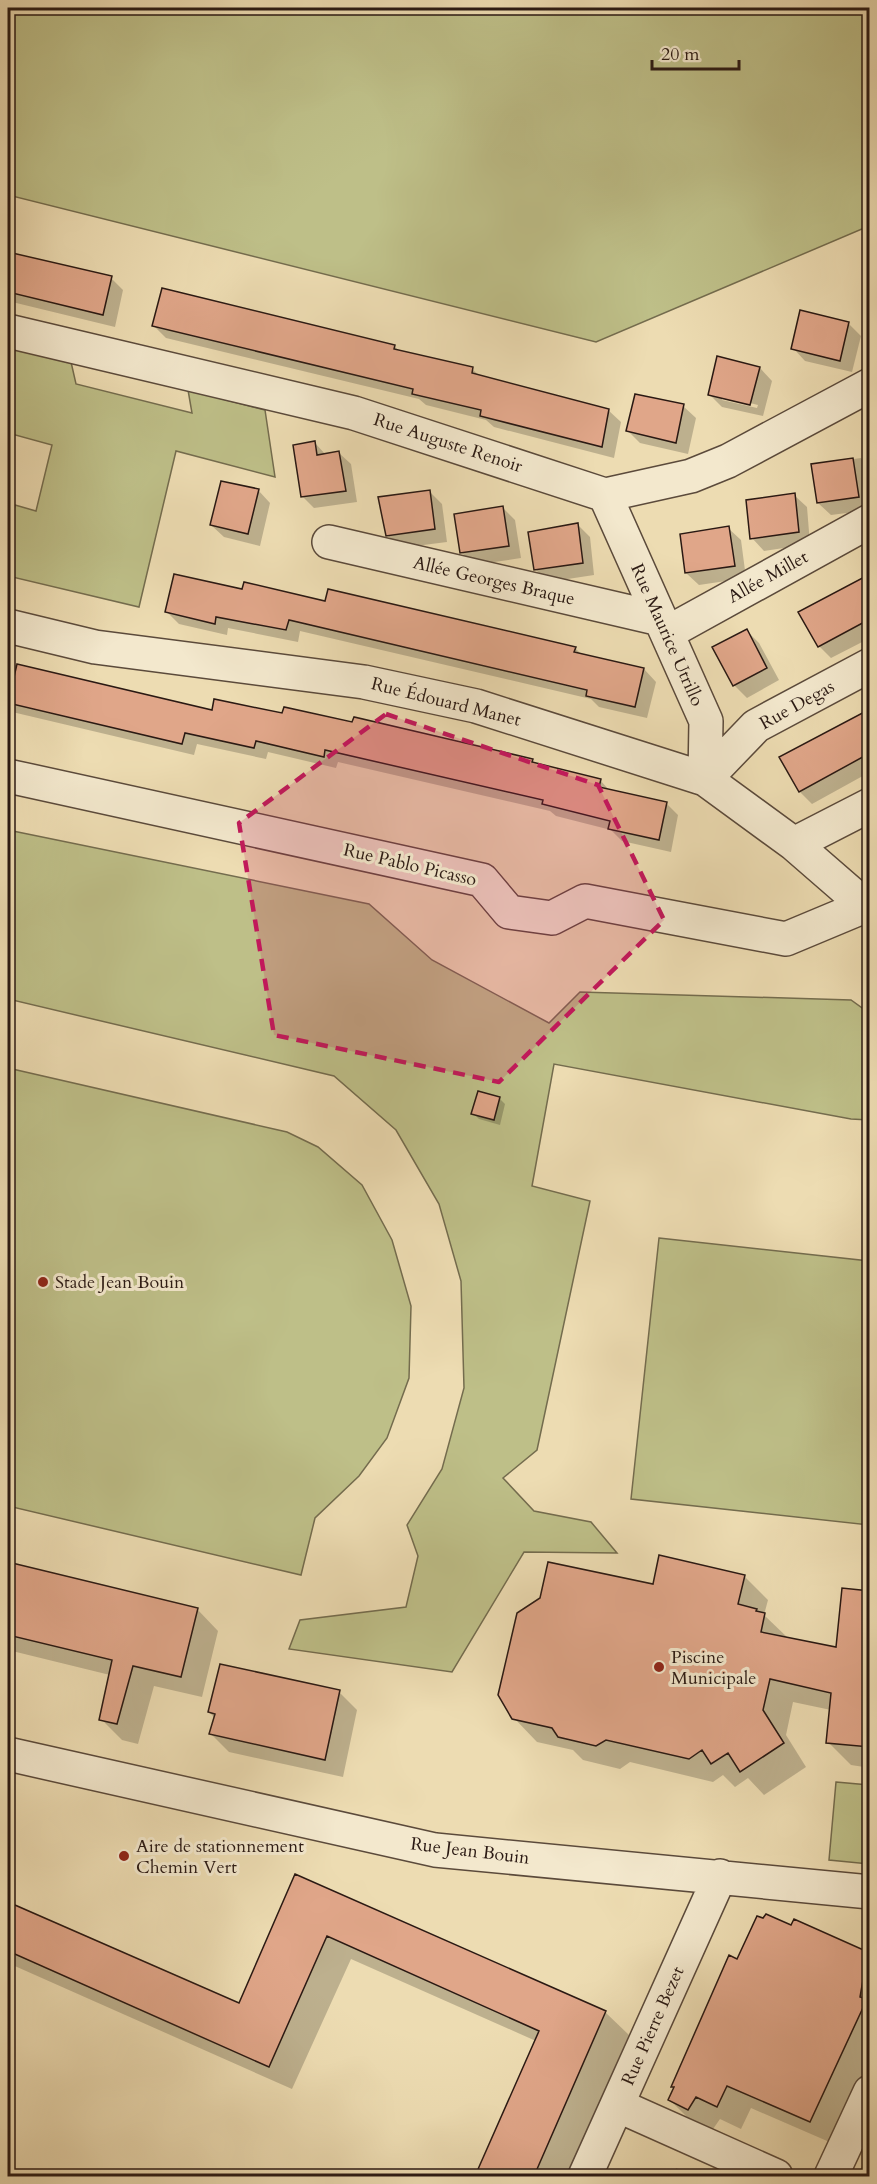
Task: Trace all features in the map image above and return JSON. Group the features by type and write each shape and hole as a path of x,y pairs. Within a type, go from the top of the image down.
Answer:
{"street":[{"name":"Rue Auguste Renoir","path":"8,331 354,413 605,495"},
{"path":"605,495 691,476 728,461 870,385"},
{"name":"Rue Maurice Utrillo","path":"605,495 706,721 705,779"},
{"name":"Allée Millet","path":"663,626 870,521"},
{"name":"Allée Georges Braque","path":"328,542 663,626"},
{"name":"Rue Édouard Manet","path":"8,626 94,647 364,682 476,706 705,779 794,844 867,908"},
{"name":"Rue Degas","path":"705,779 756,726 870,665"},
{"name":"Rue Pablo Picasso","path":"8,776 482,879 509,912 552,918 585,902 786,939 867,908"},
{"path":"794,844 870,805"},
{"name":"Rue Jean Bouin","path":"8,1754 435,1850 870,1892"},
{"name":"Rue Pierre Bezet","path":"585,2176 720,1876"},
{"path":"831,2176 870,2092"},
{"path":"617,2105 776,2176"}],"highlighted area":[{"path":"386,714 598,785 664,920 499,1082 274,1035 239,823"}],"green space":[{"path":"8,8 869,8 869,226 596,342 8,195"},
{"path":"8,348 71,362 76,384 192,413 188,390 265,410 275,477 176,451 139,607 8,576 8,540 15,505 36,511 52,445 8,433"},
{"path":"8,830 369,904 432,960 549,1023 580,992 851,1000 869,1013 869,1120 851,1119 554,1064 532,1186 590,1201 537,1450 503,1478 534,1511 591,1522 617,1553 524,1552 452,1672 289,1649 300,1620 406,1607 418,1556 407,1525 442,1469 464,1388 461,1281 439,1204 396,1130 334,1076 8,999"},
{"path":"8,1068 287,1132 318,1147 362,1185 392,1240 411,1306 409,1378 387,1438 359,1476 315,1518 301,1575 8,1506"},
{"path":"659,1238 869,1261 869,1525 631,1499"},
{"path":"836,1782 869,1785 869,1864 829,1860"}],"building":[{"path":"8,252 112,276 103,315 8,292"},
{"path":"162,288 395,345 394,349 473,367 472,373 609,409 602,447 480,416 481,410 412,394 413,389 152,326"},
{"path":"800,310 849,322 840,361 791,349"},
{"path":"717,356 760,367 750,405 708,395"},
{"path":"635,394 684,404 676,443 626,431"},
{"path":"315,441 317,455 339,451 346,491 301,497 293,445"},
{"path":"853,458 859,497 817,503 811,464"},
{"path":"221,481 259,489 248,534 210,525"},
{"path":"430,490 435,529 386,536 378,497"},
{"path":"795,493 799,532 750,539 746,500"},
{"path":"503,506 509,546 460,553 454,514"},
{"path":"578,523 583,563 534,570 528,532"},
{"path":"729,526 735,566 685,573 680,534"},
{"path":"174,574 242,589 244,582 325,601 328,589 576,647 574,652 644,668 635,707 586,696 587,690 289,620 286,630 216,617 215,624 165,612"},
{"path":"870,574 870,619 818,647 798,612"},
{"path":"747,629 767,668 733,686 712,647"},
{"path":"17,664 212,710 214,699 282,713 284,707 352,722 354,717 533,759 532,762 601,779 599,787 667,802 659,840 608,829 610,821 542,804 543,800 325,750 324,757 256,741 254,748 185,733 182,744 8,703"},
{"path":"870,709 870,753 799,792 779,757"},
{"path":"478,1091 500,1097 494,1120 471,1114"},
{"name":"Piscine Municipale","path":"659,1555 745,1575 738,1604 765,1613 761,1632 836,1647 842,1588 870,1591 870,1747 826,1743 831,1693 770,1679 763,1710 784,1743 740,1772 728,1753 711,1764 702,1750 689,1759 606,1740 596,1746 558,1737 552,1728 512,1719 498,1695 517,1613 540,1598 548,1562 653,1584"},
{"path":"8,1562 198,1608 181,1677 133,1666 117,1724 99,1720 112,1660 8,1635"},
{"path":"220,1664 340,1690 325,1760 209,1734 215,1714 208,1712"},
{"path":"295,1874 606,2011 534,2176 475,2176 539,2031 327,1936 269,2067 8,1951 8,1902 239,2003"},
{"path":"766,1914 791,1925 794,1919 868,1952 860,1997 867,1999 810,2122 727,2086 717,2107 696,2097 688,2110 668,2100 674,2087 671,2087 729,1955 737,1959 757,1916 763,1918"}],"place":[{"name":"Stade Jean Bouin","path":"43,1282"},
{"name":"Piscine Municipale","path":"659,1667"},
{"name":"Aire de stationnement Chemin Vert","path":"124,1856"}]}
